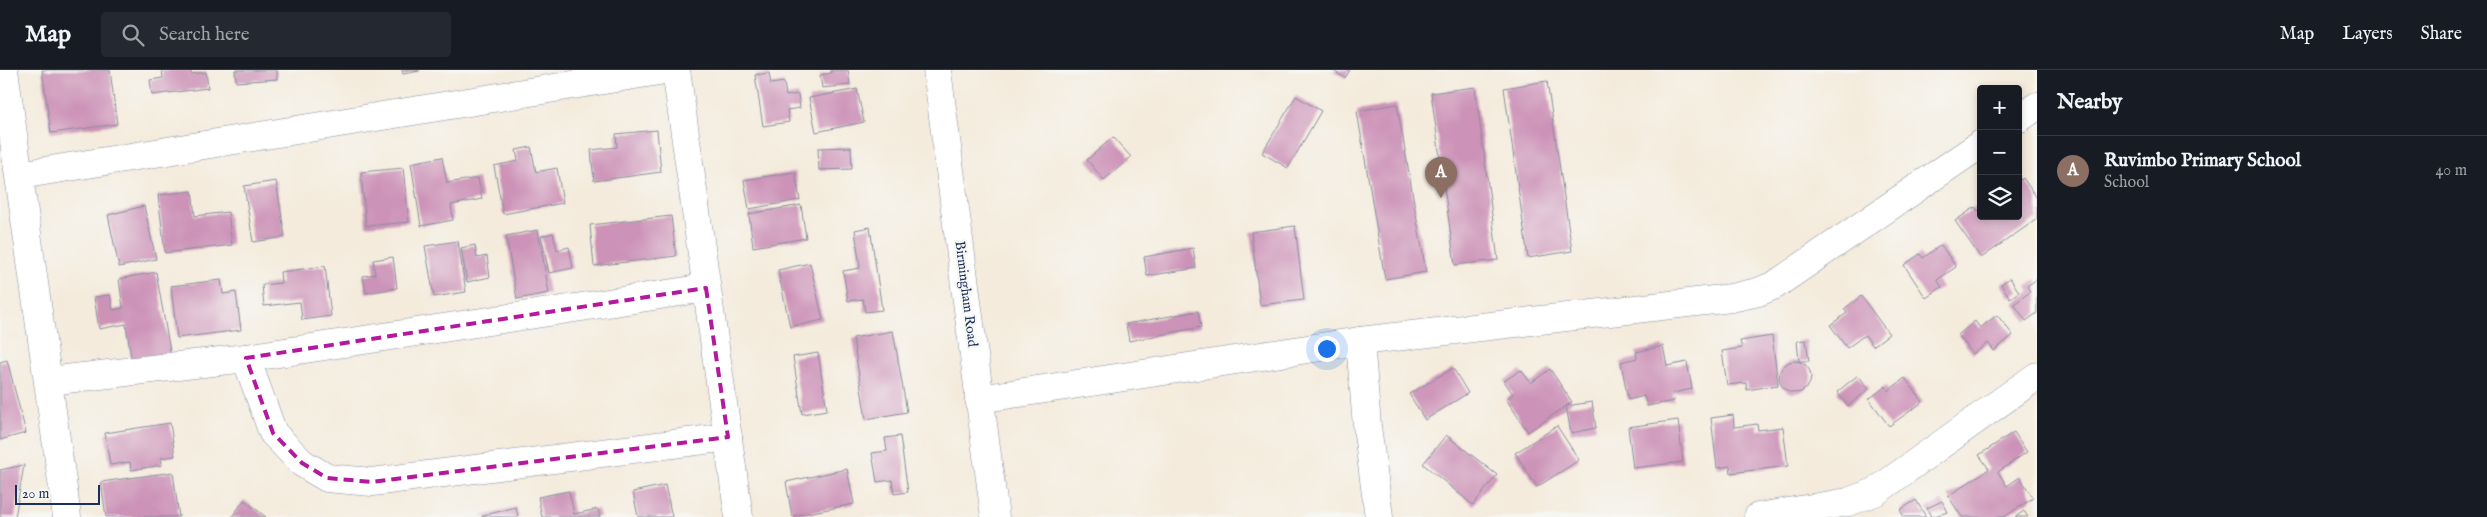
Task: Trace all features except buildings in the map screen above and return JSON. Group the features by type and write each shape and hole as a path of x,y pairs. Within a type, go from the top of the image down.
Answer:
{"street":[{"path":"4,70 67,517"},
{"path":"20,175 665,70"},
{"path":"676,70 739,517"},
{"name":"Birmingham Road","path":"937,70 995,517"},
{"path":"2022,115 2037,106"},
{"path":"980,399 1360,341 1731,298 1758,292 1775,284 1977,147"},
{"path":"49,380 246,358 706,288"},
{"path":"1360,341 1367,426 1379,517"},
{"path":"246,358 274,433 302,463 327,478 372,482 728,437"},
{"path":"1758,517 1848,502 1875,492 2037,376"}],"highlighted area":[{"path":"706,288 728,437 372,482 327,478 302,463 273,433 246,358"}],"place":[{"name":"Ruvimbo Primary School","path":"1441,198"}]}
